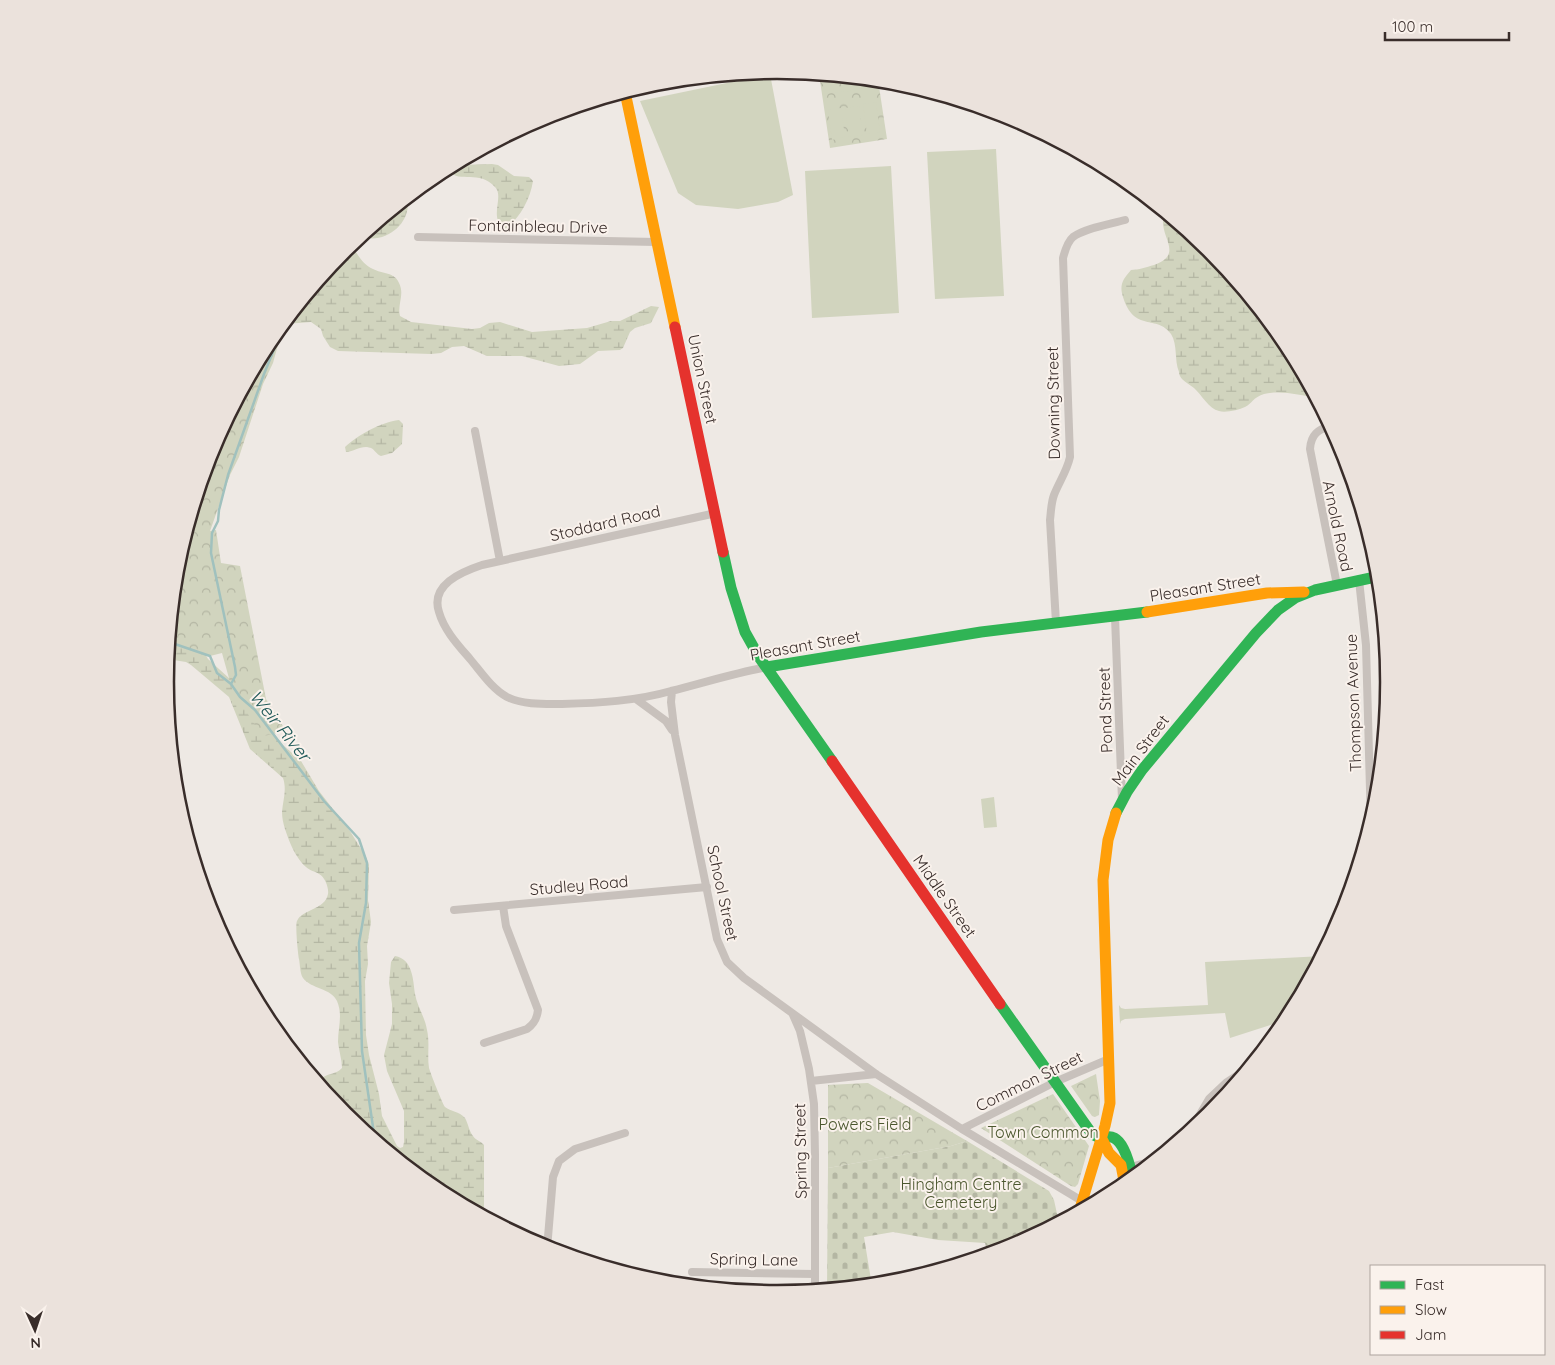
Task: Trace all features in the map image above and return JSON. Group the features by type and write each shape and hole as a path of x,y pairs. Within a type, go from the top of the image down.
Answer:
{"street":[{"name":"Union Street","path":"626,98 731,588 739,615 751,644 767,667"},
{"name":"Downing Street","path":"1056,623 1051,506 1053,497 1066,473 1070,457 1063,258 1069,242 1074,236 1126,220"},
{"name":"Fontainbleau Drive","path":"418,237 656,242"},
{"name":"Arnold Road","path":"1325,428 1315,432 1310,441 1310,449 1337,585"},
{"path":"475,432 500,561"},
{"name":"Stoddard Road","path":"500,561 716,513"},
{"name":"Pleasant Street","path":"500,561 467,570 451,579 440,591 438,601 440,615 449,633 500,693 512,699 536,704 588,703 636,699 767,667 981,632 1115,617 1267,593 1308,592"},
{"name":"Main Street","path":"1082,1203 1102,1139 1110,1103 1102,903 1104,861 1110,832 1122,802 1138,777 1265,622 1286,604 1308,592 1372,578"},
{"name":"Thompson Avenue","path":"1359,580 1366,645 1370,798"},
{"name":"Pond Street","path":"1115,617 1122,802"},
{"name":"Middle Street","path":"767,667 1055,1082 1092,1134 1102,1139"},
{"name":"School Street","path":"672,691 671,702 675,735 717,939 727,962 744,978 876,1074 1078,1205"},
{"name":"School Street","path":"636,699 666,722 675,735"},
{"name":"Studley Road","path":"454,910 707,887"},
{"path":"484,1042 527,1029 533,1025 537,1018 538,1010 506,926 503,906"},
{"name":"Spring Street","path":"792,1013 800,1032 811,1081 814,1112 816,1155 815,1285"},
{"name":"Common Street","path":"962,1129 1055,1082 1109,1059"},
{"path":"811,1081 876,1074"},
{"path":"1202,1111 1209,1099 1234,1078"},
{"path":"548,1241 553,1177 560,1161 575,1149 625,1133"},
{"path":"1102,1139 1109,1153 1129,1173"},
{"path":"1126,1168 1141,1164"},
{"path":"1126,1168 1126,1175"},
{"name":"Spring Lane","path":"692,1272 815,1274"}],"green space":[{"path":"771,79 793,195 778,202 738,209 696,205 678,193 640,101 742,80"},
{"path":"820,80 879,88 887,139 830,148"},
{"path":"823,81 837,82 838,92 825,94"},
{"path":"841,82 855,84 856,90 842,92"},
{"path":"860,85 874,87 874,87 860,89"},
{"path":"876,102 880,132 867,134 863,104"},
{"path":"859,106 863,135 849,137 845,108"},
{"path":"841,108 845,137 832,140 828,110"},
{"path":"996,149 1004,296 935,299 927,152"},
{"path":"468,165 498,165 514,176 529,177 533,181 524,208 506,229 500,225 498,220 498,191 495,187 483,179 453,175"},
{"path":"891,166 899,313 812,318 805,171"},
{"path":"408,206 406,216 401,224 387,235 370,238"},
{"path":"1163,220 1176,229 1231,284 1279,347 1309,396 1290,393 1264,394 1242,408 1222,412 1215,410 1194,388 1181,378 1171,334 1159,325 1146,322 1133,315 1128,308 1121,289 1124,279 1131,270 1154,265 1164,260 1168,255 1169,249"},
{"path":"356,251 370,267 397,279 401,287 400,316 411,322 472,329 480,328 489,323 500,322 532,332 587,328 611,321 620,321 651,306 659,307 651,323 635,328 630,332 623,348 620,350 598,351 580,364 559,366 522,356 487,356 464,346 452,347 441,353 431,354 338,351 330,347 321,329 311,322 293,323 324,284"},
{"path":"278,344 239,457 230,475 210,531 216,530 221,563 240,566 266,699 286,731 264,736 232,689 222,653 210,656 175,644 185,565 194,526 220,451 236,415"},
{"path":"399,420 403,424 402,444 392,453 381,456 368,447 346,452 345,447 356,438 377,426"},
{"path":"179,608 208,659 230,679 283,745 301,761 319,791 350,831 366,857 369,865 368,900 371,922 367,946 368,964 365,981 366,1035 382,1116 397,1146 403,1147 404,1111 387,1071 384,1055 392,1024 389,983 391,962 395,956 405,961 413,977 416,998 427,1030 429,1068 444,1105 447,1109 465,1118 470,1132 484,1145 484,1209 442,1184 379,1136 322,1079 342,1068 338,1042 340,1011 337,1001 330,993 307,982 302,976 296,923 304,914 323,903 328,894 327,886 321,875 306,867 299,860 286,833 282,812 285,791 283,778 250,749 229,697 186,662 175,660"},
{"path":"994,797 997,827 984,828 981,799"},
{"path":"1315,956 1275,1023 1230,1038 1225,1013 1125,1019 1120,1024 1119,1005 1125,1009 1208,1005 1205,962"},
{"path":"1096,1074 1100,1101 1099,1115 1095,1117 1092,1116 1071,1086"},
{"name":"Powers Field","path":"868,1083 967,1141 951,1146 828,1168 828,1085"},
{"name":"Town Common","path":"1053,1094 1089,1146 1078,1184 1075,1187 981,1128"},
{"name":"Hingham Centre Cemetery","path":"967,1141 1049,1191 1054,1200 1058,1217 986,1249 985,1243 938,1240 893,1232 864,1237 871,1279 827,1284 828,1168 951,1146"}],"waterway":[{"name":"Weir River","path":"273,352 228,475 218,521 212,533 211,553 235,667 236,675 231,684 240,697 255,710 324,801 359,839 367,863 366,903 359,943 362,1051 374,1131"},
{"path":"175,644 210,656 217,673 231,684"}],"traffic: fast":[{"path":"723,552 731,588 745,632 759,657 832,761"},
{"path":"1116,813 1142,770 1256,633 1278,610 1295,598 1315,590 1372,578"},
{"path":"767,667 981,632 1147,612"},
{"path":"1000,1004 1092,1134 1102,1139"},
{"path":"1102,1139 1115,1138 1120,1143 1131,1171"}],"traffic: slow":[{"path":"626,98 675,327"},
{"path":"1147,612 1267,593 1304,592"},
{"path":"1082,1203 1110,1103 1103,880 1108,840 1116,813"},
{"path":"1102,1139 1109,1153 1121,1165 1123,1177"}],"traffic: jam":[{"path":"675,327 723,552"},
{"path":"832,761 1000,1004"}]}
